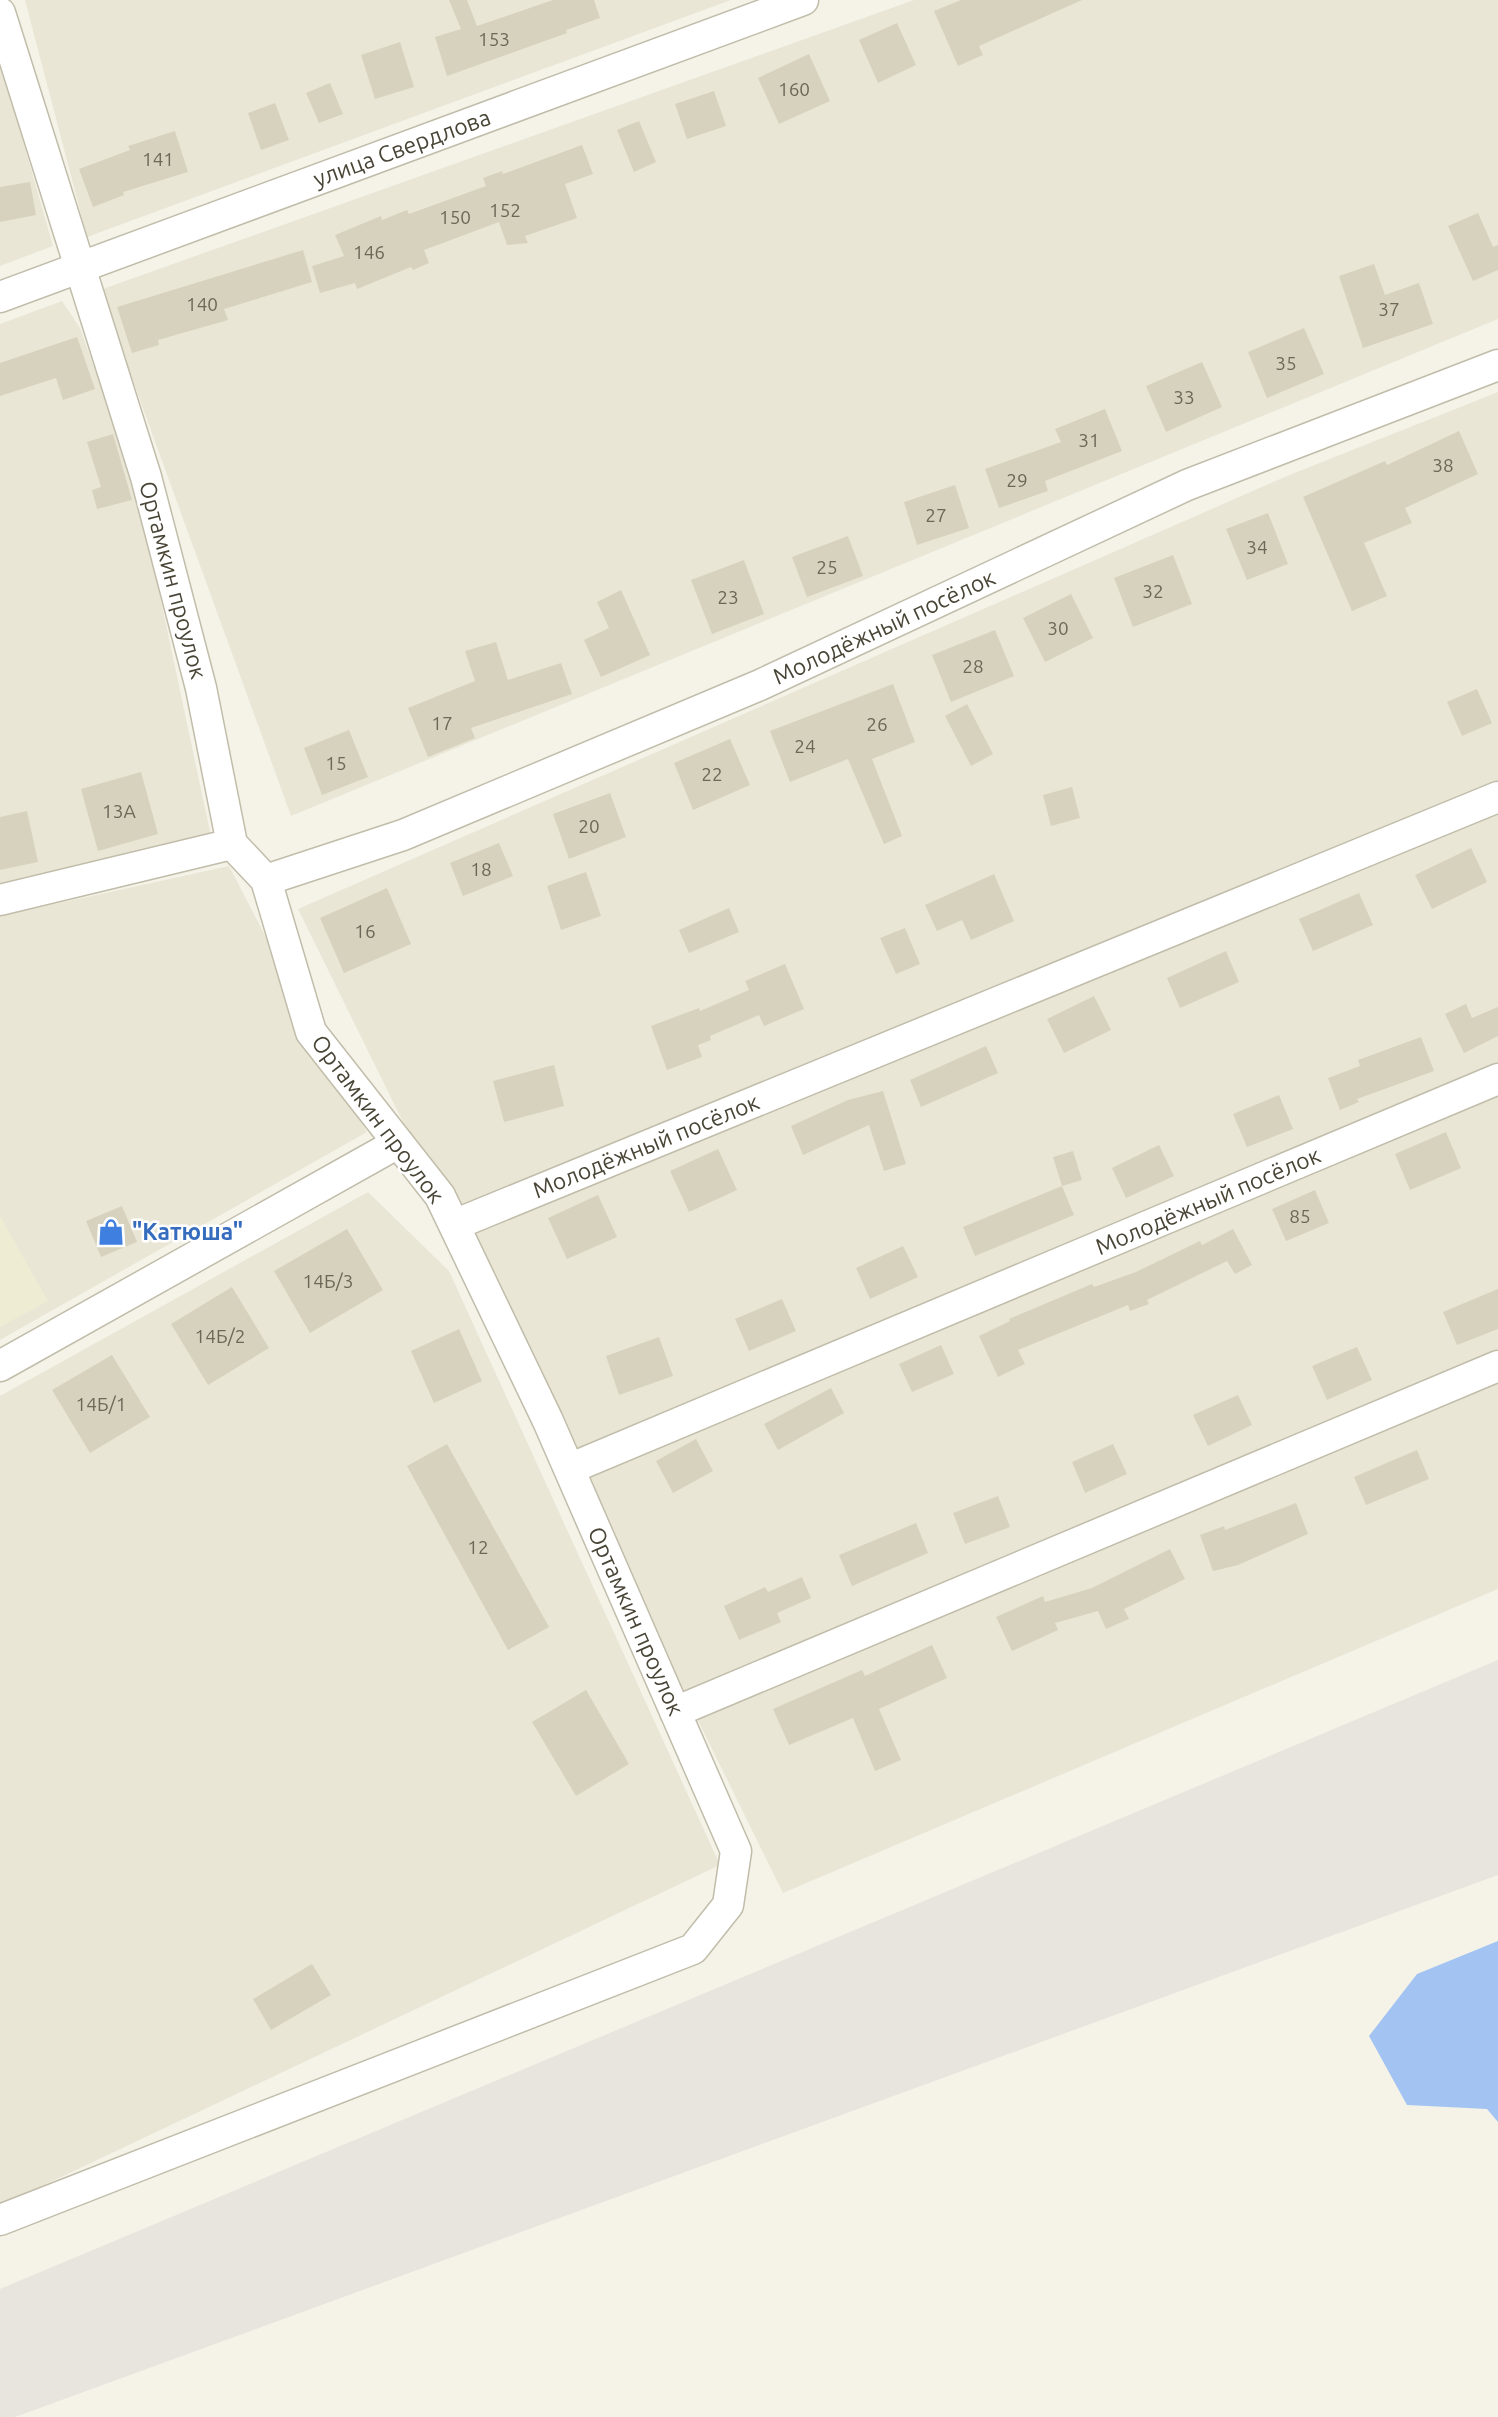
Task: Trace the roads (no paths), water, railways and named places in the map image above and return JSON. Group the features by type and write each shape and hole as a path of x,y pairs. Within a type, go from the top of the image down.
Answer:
{"street":[{"name":"улица Свердлова","path":"0,297 803,0"},
{"name":"Ортамкин проулок","path":"0,13 146,477 201,688 232,844 266,880 311,1032 440,1196 569,1469 736,1851 728,1905 693,1949 0,2220"},
{"name":"Молодёжный посёлок","path":"266,880 429,825 760,685 1187,485 1498,365"},
{"name":"Молодёжный посёлок","path":"454,1225 1498,797"},
{"path":"0,900 232,844"},
{"name":"Молодёжный посёлок","path":"569,1469 1498,1079"},
{"path":"0,1366 398,1143"},
{"path":"675,1712 1498,1366"}],"water":[{"path":"1498,1941 1498,2122 1487,2109 1407,2105 1369,2036 1417,1974"}],"place":[{"name":"\"Катюша\"","path":"111,1232"}]}
